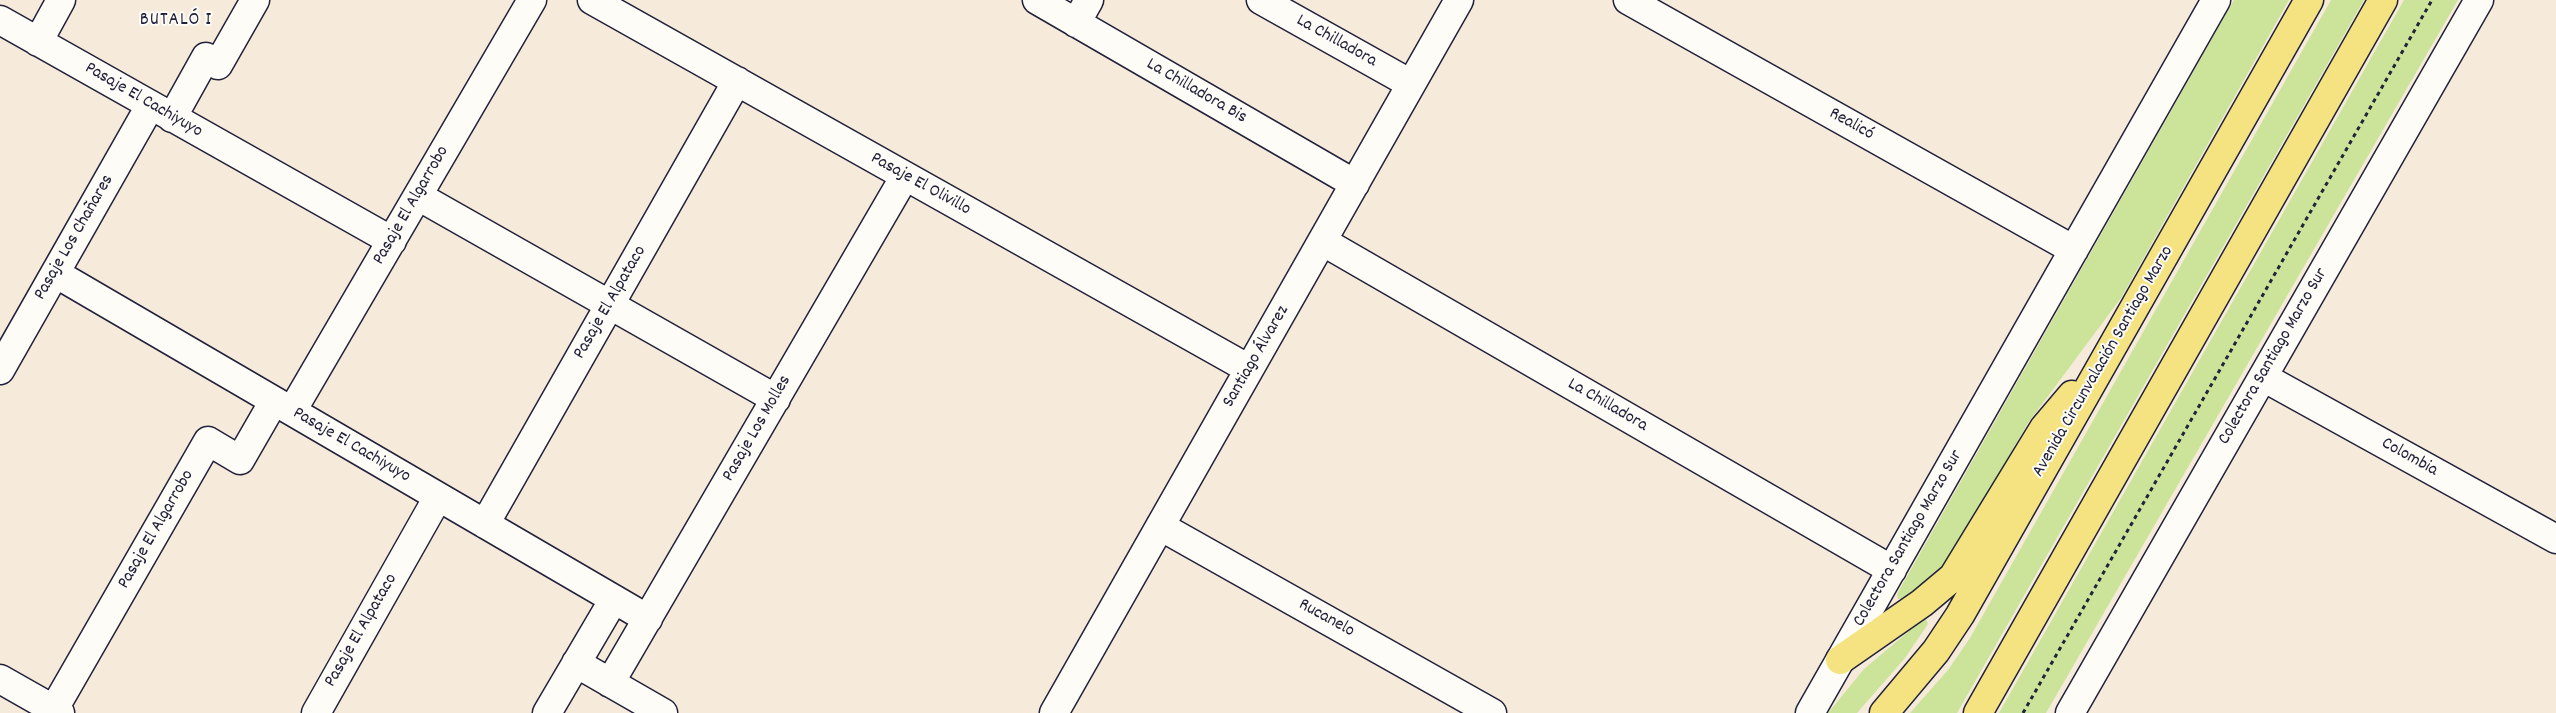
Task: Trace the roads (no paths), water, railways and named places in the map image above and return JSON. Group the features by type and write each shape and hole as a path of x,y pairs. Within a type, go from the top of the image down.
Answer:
{"main road":[{"name":"Avenida Circunvalación Santiago Marzo","path":"1884,713 1936,651 1960,615 2309,0"},
{"path":"1978,713 2384,0"},
{"path":"1840,660 1922,603 1953,577 2044,428 2104,361"}],"street":[{"path":"38,42 61,0"},
{"name":"Pasaje Los Chañares","path":"0,370 10,328 55,273 161,112 206,57 218,65 255,0"},
{"name":"Pasaje El Algarrobo","path":"57,711 208,441 240,460 283,406 392,241 532,0"},
{"name":"Pasaje El Olivillo","path":"592,0 1249,369"},
{"name":"La Chilladora Bis","path":"1037,0 1083,11 1355,184"},
{"name":"La Chilladora","path":"1261,0 1411,84"},
{"name":"Santiago Álvarez","path":"1054,713 1459,0"},
{"name":"Realicó","path":"1628,0 2074,250"},
{"name":"Colectora Santiago Marzo Sur","path":"1810,713 2216,0"},
{"name":"Colectora Santiago Marzo Sur","path":"2070,713 2479,0"},
{"name":"Pasaje El Cachiyuyo","path":"0,20 392,241"},
{"name":"Pasaje El Alpataco","path":"484,524 737,81"},
{"name":"Pasaje Los Molles","path":"610,683 905,176"},
{"path":"418,196 776,399"},
{"name":"La Chilladora","path":"1322,241 1892,570"},
{"name":"Pasaje El Cachiyuyo","path":"55,273 648,619"},
{"name":"Colombia","path":"2263,377 2556,539"},
{"name":"Pasaje El Alpataco","path":"316,713 438,497"},
{"name":"Rucanelo","path":"1160,526 1492,713"},
{"path":"547,713 614,599"},
{"path":"576,663 663,713"},
{"path":"0,679 57,711"}],"district":[{"name":"BUTALÓ I","path":"176,21"}]}
